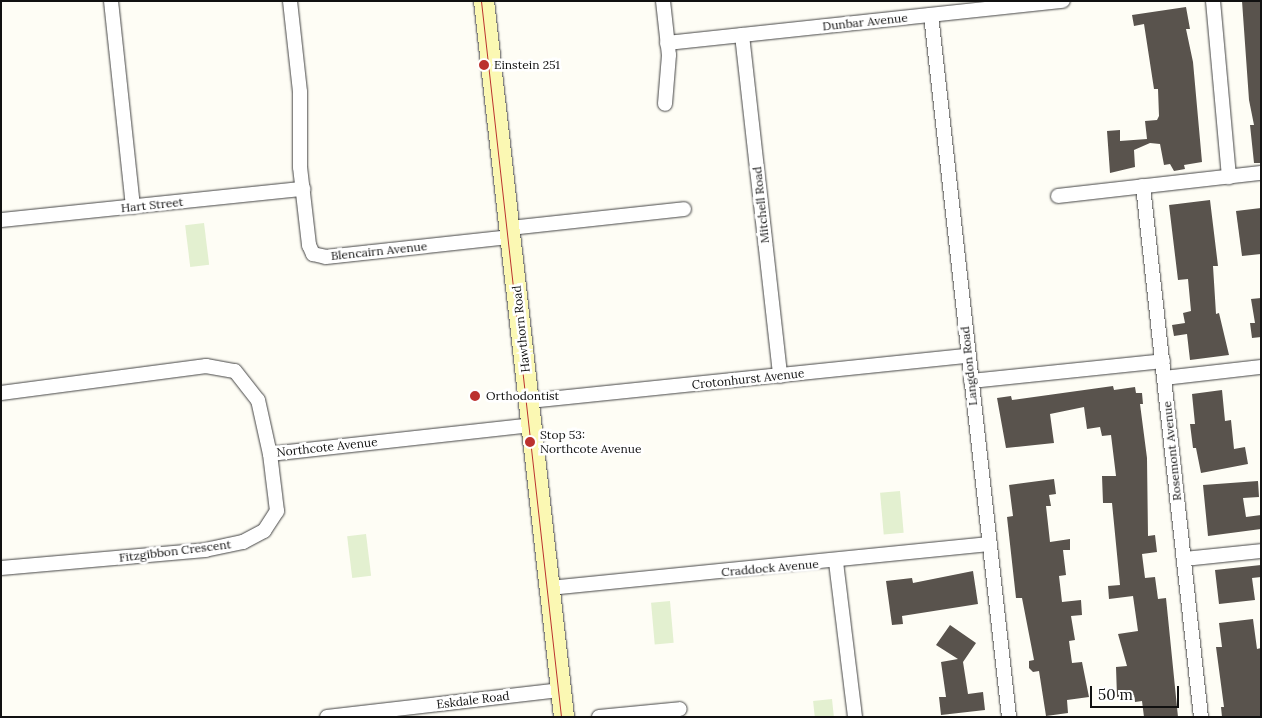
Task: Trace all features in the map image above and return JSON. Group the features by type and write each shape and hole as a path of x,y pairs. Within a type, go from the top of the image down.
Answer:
{"main road":[{"name":"Hawthorn Road","path":"484,1 564,717"}],"street":[{"path":"111,1 133,207"},
{"path":"290,1 300,92 302,189"},
{"path":"663,1 668,44 665,104"},
{"name":"Dunbar Avenue","path":"668,44 1063,1"},
{"path":"1213,1 1229,177"},
{"name":"Langdon Road","path":"931,15 1009,717"},
{"name":"Mitchell Road","path":"742,35 780,376"},
{"path":"1058,196 1261,173"},
{"name":"Rosemont Avenue","path":"1143,186 1201,717"},
{"name":"Hart Street","path":"1,220 302,189"},
{"name":"Blencairn Avenue","path":"302,189 309,245 313,254 321,257 510,233"},
{"path":"510,233 684,209"},
{"name":"Crotonhurst Avenue","path":"529,401 968,356"},
{"path":"971,381 1162,361"},
{"name":"Northcote Avenue","path":"1,393 206,366 235,370 258,400 270,454 531,425"},
{"path":"1164,378 1261,368"},
{"name":"Fitzgibbon Crescent","path":"1,568 205,550 244,542 264,531 277,511 270,454"},
{"name":"Craddock Avenue","path":"549,588 836,562 990,544"},
{"path":"1184,559 1261,551"},
{"path":"836,562 855,717"},
{"name":"Eskdale Road","path":"327,717 561,690"},
{"path":"599,717 680,709"}],"green space":[{"path":"204,223 209,265 190,267 185,225"},
{"path":"900,491 904,533 884,535 880,493"},
{"path":"366,534 371,576 352,578 347,536"},
{"path":"670,601 674,643 655,644 651,603"},
{"path":"832,699 834,717 815,717 813,701"}],"building":[{"path":"1242,1 1261,1 1261,163 1254,163 1250,125 1254,125 1249,100"},
{"path":"1186,7 1190,29 1186,29 1193,62 1202,162 1184,165 1185,169 1174,171 1170,164 1164,165 1160,144 1150,143 1134,150 1135,167 1110,173 1107,131 1120,130 1120,141 1147,139 1145,121 1157,120 1159,116 1158,89 1154,89 1144,24 1134,26 1132,15"},
{"path":"1210,200 1218,266 1213,266 1216,314 1219,313 1229,355 1190,360 1187,334 1174,336 1172,325 1185,323 1183,313 1191,311 1188,279 1178,280 1169,205"},
{"path":"1261,208 1261,254 1242,256 1236,211"},
{"path":"1261,298 1261,337 1252,338 1250,323 1255,323 1251,299"},
{"path":"1113,386 1114,390 1135,387 1136,393 1142,393 1143,404 1140,404 1147,458 1148,536 1155,535 1157,552 1142,554 1145,578 1155,577 1158,599 1166,598 1178,717 1144,717 1142,701 1135,702 1134,695 1117,697 1116,667 1127,666 1118,634 1138,631 1133,596 1109,599 1108,586 1120,585 1112,503 1103,503 1102,476 1116,476 1111,435 1102,436 1100,427 1087,429 1084,407 1050,414 1054,443 1006,448 997,398 1011,396 1012,400"},
{"path":"1222,390 1225,421 1231,420 1234,449 1245,447 1248,464 1201,473 1196,448 1193,448 1190,424 1195,424 1192,394"},
{"path":"1054,479 1056,494 1049,495 1051,506 1046,506 1050,542 1070,539 1070,550 1063,550 1066,575 1059,576 1062,602 1081,600 1082,615 1071,616 1075,640 1069,641 1072,663 1082,662 1089,697 1067,700 1068,713 1046,716 1039,671 1033,672 1029,668 1029,661 1034,660 1022,598 1016,598 1007,517 1013,516 1009,485"},
{"path":"1258,481 1259,497 1243,498 1246,517 1261,515 1261,529 1208,536 1203,485"},
{"path":"1261,565 1261,577 1252,578 1255,600 1219,604 1215,570"},
{"path":"973,571 978,604 902,616 903,624 892,625 886,581 912,578 913,583"},
{"path":"1253,619 1257,649 1261,648 1261,717 1222,717 1221,707 1224,707 1216,647 1222,647 1219,623"},
{"path":"950,625 976,643 963,662 968,694 983,692 985,710 941,715 939,697 946,697 941,662 958,659 936,645"}],"tram line":[{"path":"481,1 561,717"}],"place":[{"name":"Einstein 251","path":"484,65"},
{"name":"Orthodontist","path":"475,396"},
{"name":"Stop 53: Northcote Avenue","path":"530,442"}]}
